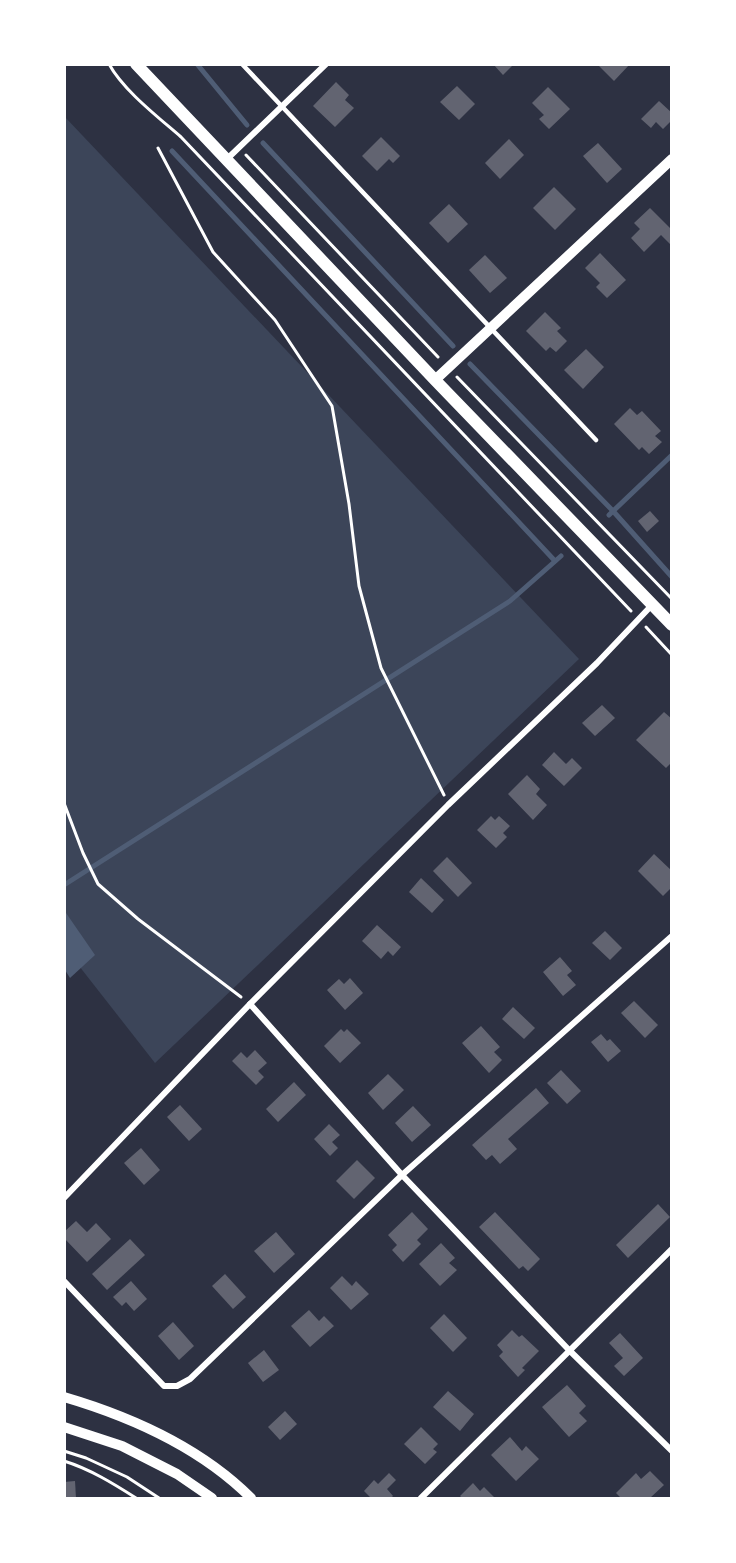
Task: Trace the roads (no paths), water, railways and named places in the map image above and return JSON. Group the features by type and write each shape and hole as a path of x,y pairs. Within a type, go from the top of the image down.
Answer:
{"main road":[{"path":"136,64 435,380 671,624"}],"street":[{"path":"226,160 326,64"},
{"path":"435,380 672,159"},
{"path":"64,1198 250,1004 448,805 597,663 652,604"},
{"path":"64,1281 164,1386 177,1386 190,1379 402,1175 672,936"},
{"path":"250,1004 402,1175 570,1350 672,1451"},
{"path":"421,1498 672,1249"},
{"path":"64,1397 118,1416 167,1438 211,1464 251,1498"},
{"path":"64,1427 122,1446 177,1474 212,1498"}],"lane":[{"path":"242,64 596,440"}],"waterway":[{"path":"197,64 247,125"},
{"path":"263,143 453,346"},
{"path":"172,151 555,561"},
{"path":"470,364 613,511 672,577"},
{"path":"609,515 672,455"},
{"path":"64,885 510,601 561,556"}]}
